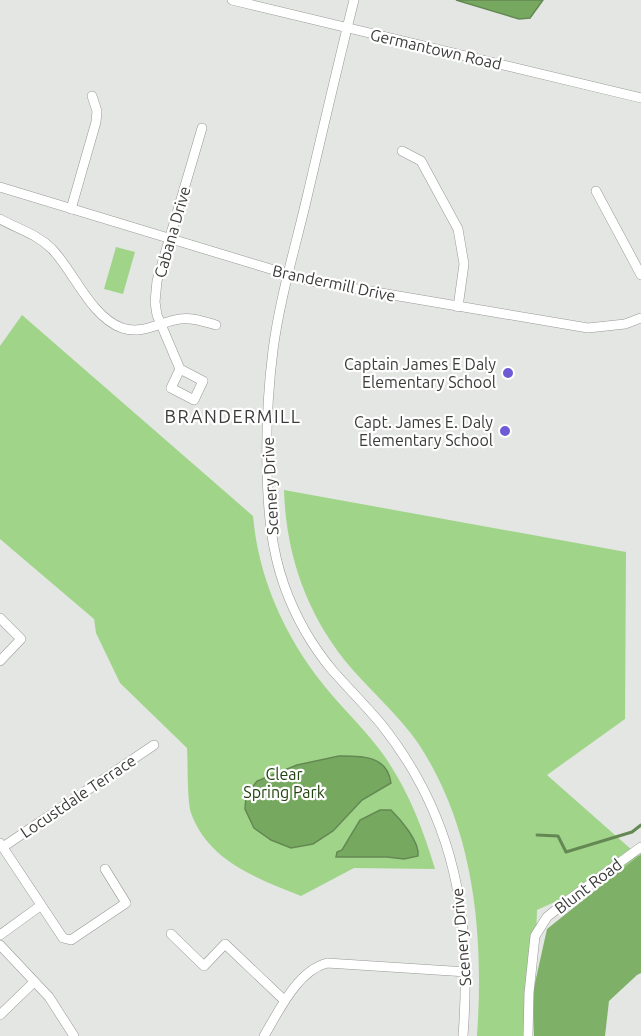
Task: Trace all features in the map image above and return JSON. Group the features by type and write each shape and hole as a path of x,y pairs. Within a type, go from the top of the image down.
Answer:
{"street":[{"name":"Germantown Road","path":"232,0 641,98"},
{"name":"Scenery Drive","path":"354,0 288,276 273,349 266,427 268,512 273,548 284,586 302,628 331,669 380,723 409,762 434,808 457,885 463,923 467,972 463,1036"},
{"path":"71,209 96,122 97,111 92,96"},
{"name":"Cabana Drive","path":"180,369 157,315 155,302 157,281 168,239 202,128"},
{"path":"402,151 422,161 458,229 464,264 458,307"},
{"name":"Brandermill Drive","path":"0,187 310,281 588,328 625,324 641,318"},
{"path":"596,191 641,275"},
{"path":"0,219 36,236 53,250 105,318 120,327 135,331 181,319 194,319 216,325"},
{"path":"0,618 21,639 0,661"},
{"name":"Locustdale Terrace","path":"2,845 154,746"},
{"path":"2,845 63,938 71,940 126,903 105,869"},
{"name":"Blunt Road","path":"528,1036 529,984 535,936 548,917 563,904 641,847"},
{"path":"0,935 40,906"},
{"path":"171,934 204,966 225,944 284,1000"},
{"path":"0,945 49,997 74,1036"},
{"path":"269,1034 284,1000 309,972 327,963 467,972"},
{"path":"0,1015 34,982"}],"green space":[{"path":"116,247 135,252 123,294 104,289"},
{"name":"Clear Spring Park","path":"22,315 253,516 256,541 269,588 289,633 331,694 372,740 394,770 415,811 435,869 354,868 301,896 236,866 222,856 199,830 190,807 187,748 120,683 96,633 94,619 0,539 0,346"},
{"path":"284,490 626,552 625,719 547,775 641,858 641,863 537,910 533,1036 477,1036 479,960 472,884 464,847 452,811 437,776 418,743 352,669 323,629 312,608 302,586 289,539"}],"shaded area":[{"path":"456,0 543,0 530,18 519,19"},
{"path":"339,756 365,757 379,762 389,774 391,783 362,800 333,831 313,844 291,848 271,840 254,828 245,809 246,796 257,781 297,765"},
{"path":"380,810 391,810 400,819 416,844 418,856 404,859 336,857 337,852 342,850 360,820"},
{"path":"641,854 641,973 609,1001 605,1036 534,1036 533,992 547,929"}],"waterway":[{"path":"537,835 558,836 566,852 632,832 641,825"}],"place":[{"name":"Captain James E Daly Elementary School","path":"508,373"},
{"name":"Capt. James E. Daly Elementary School","path":"505,431"}],"district":[{"name":"BRANDERMILL","path":"233,416"}]}
